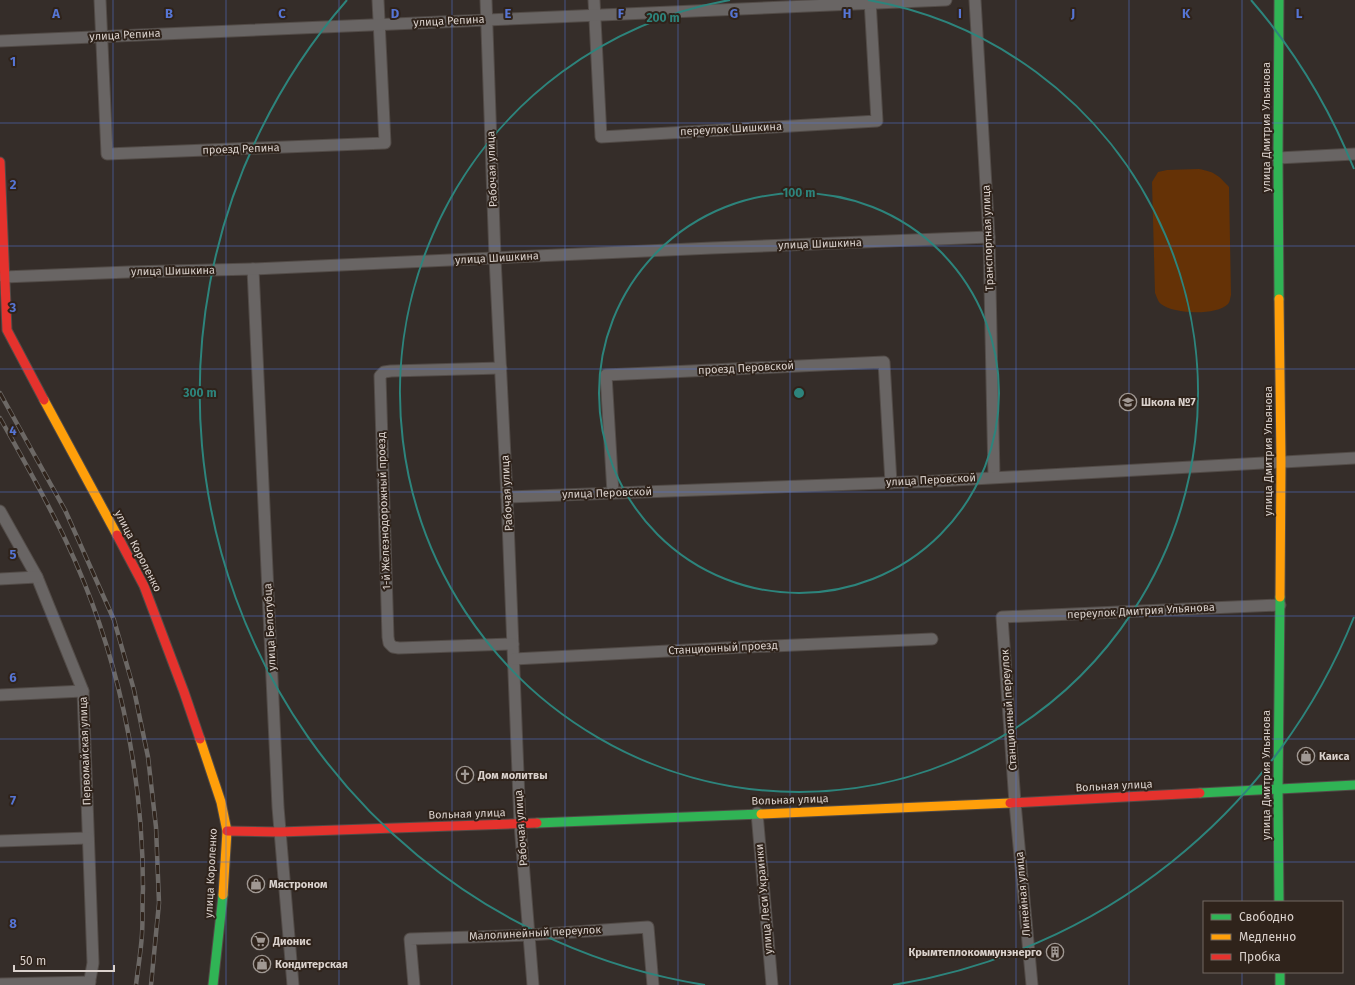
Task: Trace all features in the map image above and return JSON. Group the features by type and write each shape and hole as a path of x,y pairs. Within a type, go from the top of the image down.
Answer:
{"street":[{"name":"проезд Репина","path":"100,0 108,154 385,143 378,0"},
{"name":"Рабочая улица","path":"486,0 495,258 507,497 520,824 533,985"},
{"name":"переулок Шишкина","path":"594,0 601,136 877,122 870,2"},
{"name":"улица Репина","path":"0,40 870,2 946,0"},
{"name":"Транспортная улица","path":"975,0 990,237 994,477"},
{"name":"улица Дмитрия Ульянова","path":"1279,0 1278,158 1281,462 1278,789 1279,901"},
{"path":"1278,158 1355,154"},
{"name":"улица Короленко","path":"0,162 7,330 144,586 184,692 221,802 227,830 221,917 213,985"},
{"name":"улица Шишкина","path":"4,277 253,269 990,237"},
{"name":"улица Белогубца","path":"253,269 280,832 293,985"},
{"name":"проезд Перовской","path":"613,493 606,375 884,362 891,483"},
{"name":"1-й Железнодорожный проезд","path":"501,368 391,371 384,372 380,376 388,637 389,643 393,647 400,648 513,644"},
{"name":"улица Перовской","path":"507,497 891,483 1355,458"},
{"name":"Первомайская улица","path":"0,511 37,577 83,691 93,962 90,983"},
{"path":"0,579 37,577"},
{"name":"переулок Дмитрия Ульянова","path":"1002,617 1280,605"},
{"name":"Станционный переулок","path":"1002,617 1015,803"},
{"name":"Станционный проезд","path":"514,659 932,639"},
{"path":"0,695 83,691"},
{"name":"Вольная улица","path":"227,830 280,832 520,824 1015,803 1355,785"},
{"name":"Линейная улица","path":"1015,803 1032,985"},
{"name":"улица Леси Украинки","path":"757,813 772,985"},
{"path":"0,841 88,838"},
{"name":"Малолинейный переулок","path":"414,985 410,939 648,927 653,985"},
{"path":"1280,973 1280,985"},
{"path":"0,984 90,983"}],"shaded area":[{"path":"1199,169 1209,171 1216,175 1229,187 1231,295 1229,303 1222,308 1205,312 1184,312 1167,307 1160,303 1155,293 1152,182 1158,172 1167,170"}],"railway":[{"path":"0,393 65,510 114,620 134,690 148,757 156,827 159,903 151,985"},
{"path":"0,418 66,541 84,582 100,624 124,710 138,799 142,844 142,928 136,985"}],"traffic: fast":[{"path":"1279,0 1279,299"},
{"path":"1279,901 1278,789 1280,597"},
{"path":"1200,793 1355,785"},
{"path":"537,823 761,814"},
{"path":"213,985 223,895"},
{"path":"1280,973 1280,985"}],"traffic: slow":[{"path":"1279,299 1281,462 1280,597"},
{"path":"44,400 117,535"},
{"path":"200,739 221,802 227,831 223,895"},
{"path":"761,814 1010,803"}],"traffic: jam":[{"path":"0,162 7,330 44,400"},
{"path":"117,535 144,586 200,739"},
{"path":"1010,803 1200,793"},
{"path":"227,831 280,832 537,823"}],"place":[{"name":"Школа №7","path":"1128,402"},
{"name":"Каиса","path":"1306,756"},
{"name":"Дом молитвы","path":"465,775"},
{"name":"Мястроном","path":"256,884"},
{"name":"Дионис","path":"260,941"},
{"name":"Крымтеплокоммунэнерго","path":"1055,952"},
{"name":"Кондитерская","path":"262,964"}]}
